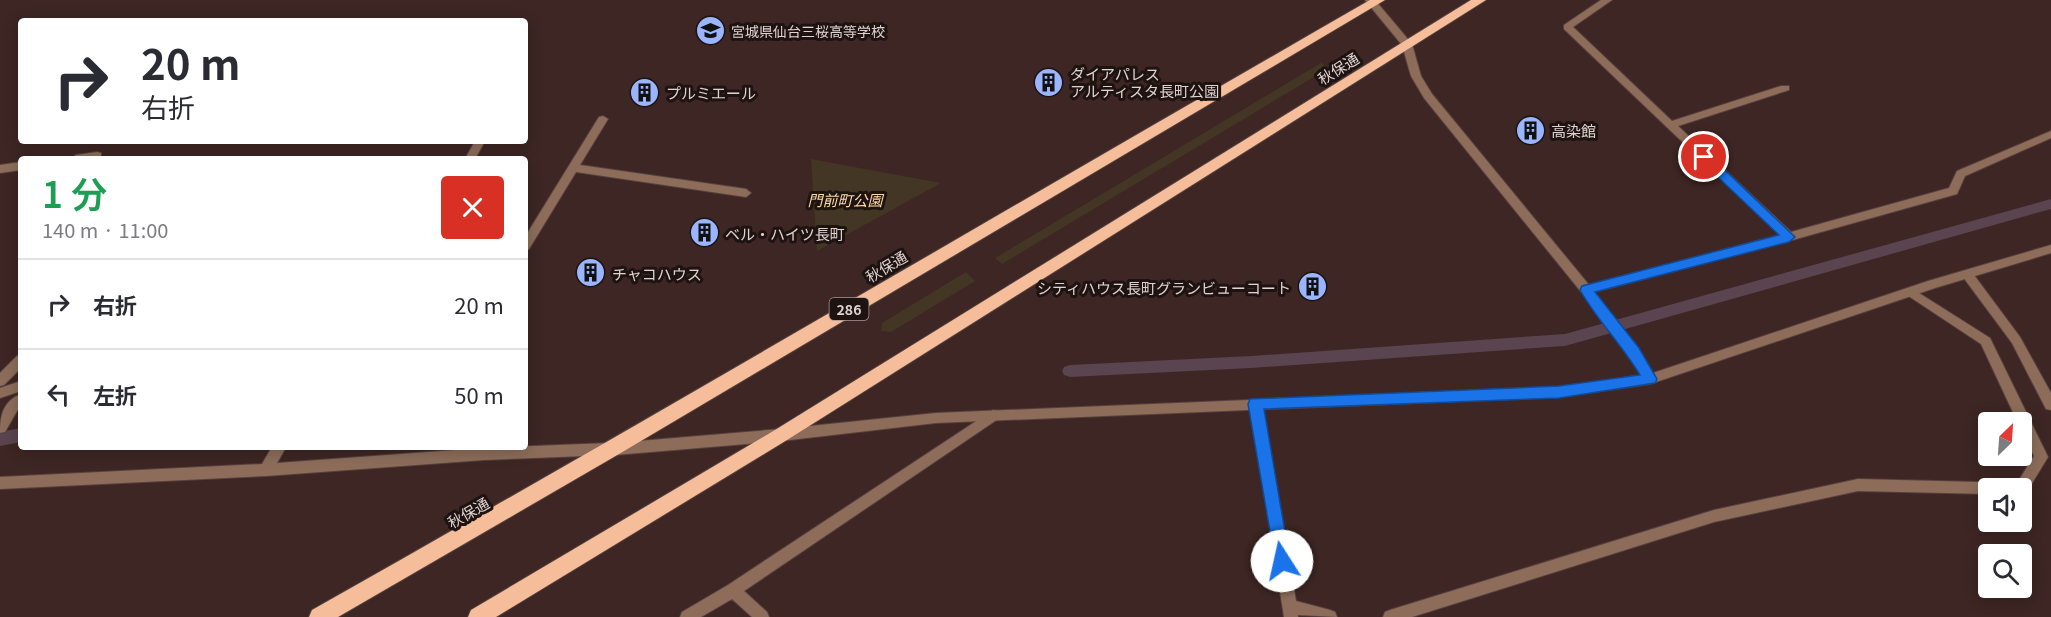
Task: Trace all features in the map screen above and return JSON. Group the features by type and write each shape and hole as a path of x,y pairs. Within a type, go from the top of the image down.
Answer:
{"highway":[{"name":"秋保通","path":"478,617 781,435 1480,0"},
{"name":"秋保通","path":"319,617 613,449 1374,1"}],"street":[{"path":"1607,0 1567,27 1789,237"},
{"path":"1374,1 1407,44 1416,76 1428,96 1586,290 1634,352 1650,379"},
{"path":"1670,125 1785,88"},
{"path":"528,241 603,119"},
{"path":"1586,290 1953,191 1961,174 2051,134"},
{"path":"0,169 18,166"},
{"path":"573,168 746,193"},
{"path":"0,483 266,470 484,454 613,449 781,435 936,418 1559,392 1650,379 1911,292 2051,249"},
{"path":"1968,274 2016,340 2051,405"},
{"path":"1390,617 1714,516 1858,485 2021,489 2041,457 1986,341 1911,292"},
{"path":"0,381 18,363"},
{"path":"0,393 18,387"},
{"path":"0,428 16,403"},
{"path":"1256,404 1290,611 1330,617"},
{"path":"687,617 732,590 993,415"},
{"path":"266,470 277,450"},
{"path":"732,590 762,617"}],"green space":[{"path":"1321,63 1329,68 1002,264 995,258"},
{"name":"門前町公園","path":"811,159 941,183 817,251"},
{"path":"966,272 975,281 891,332 881,331 882,323"}],"waterway":[{"path":"1070,371 1251,362 1565,340 2051,204"},
{"path":"0,439 18,436"}],"place":[{"name":"宮城県仙台三桜高等学校","path":"710,31"},
{"name":"ダイアパレス アルティスタ長町公園","path":"1049,82"},
{"name":"プルミエール","path":"645,92"},
{"name":"高染館","path":"1530,130"},
{"name":"ベル・ハイツ長町","path":"704,233"},
{"name":"チャコハウス","path":"591,273"},
{"name":"シティハウス長町グランビューコート","path":"1312,287"}],"route":[{"path":"1282,561 1256,404 1559,392 1650,379 1634,352 1586,290 1789,237 1704,157"}]}
